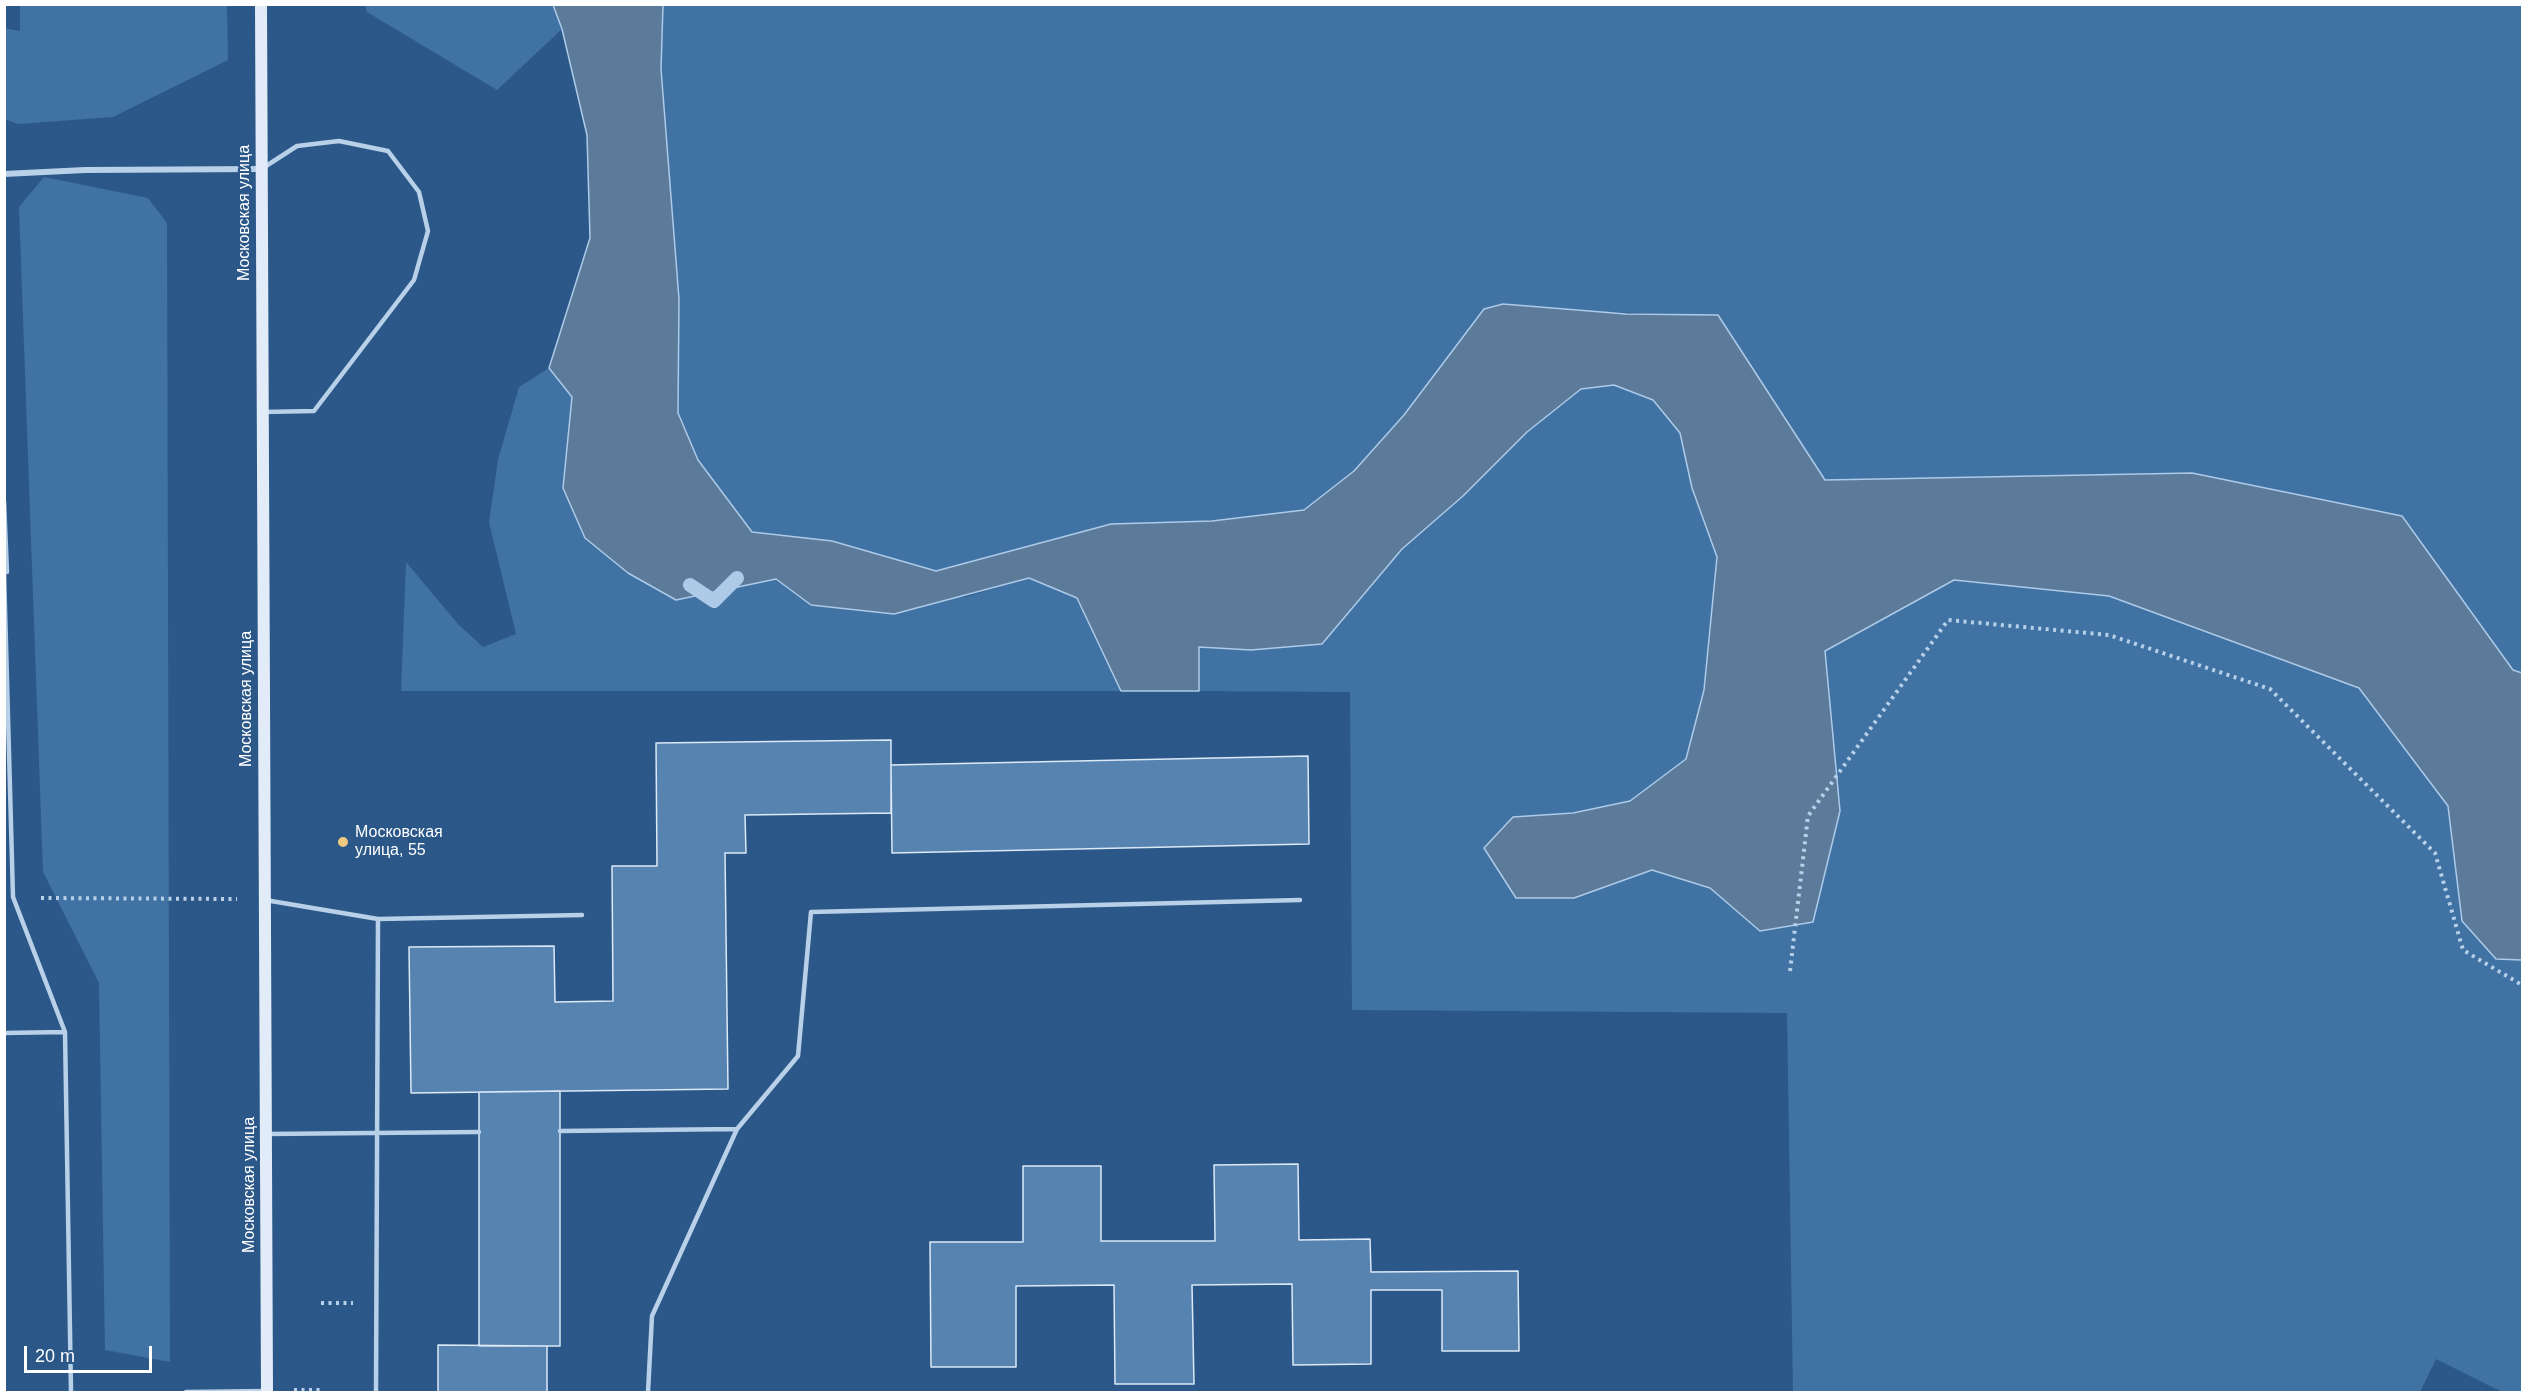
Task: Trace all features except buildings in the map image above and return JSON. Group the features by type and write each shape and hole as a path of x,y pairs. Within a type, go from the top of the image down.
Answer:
{"main road":[{"name":"Московская улица","path":"261,4 267,1392"}],"street":[{"path":"4,174 261,170"}],"lane":[{"path":"261,170 297,146 339,141 388,150 419,192 428,231 414,280 314,411 263,412"},
{"path":"4,501 13,897 65,1032 71,1392"},
{"path":"4,898 13,897"},
{"path":"264,899 378,919 582,915"},
{"path":"648,1392 652,1316 738,1129 798,1056 811,912 1300,900"},
{"path":"376,1392 378,919"},
{"path":"4,1033 65,1032"},
{"path":"560,1131 738,1129"},
{"path":"266,1134 479,1132"},
{"path":"186,1392 267,1392"}],"path":[{"path":"1790,971 1808,816 1948,620 2109,635 2270,688 2435,853 2463,950 2523,985"},
{"path":"13,897 264,899"}],"shaded area":[{"path":"20,5 227,5 228,60 113,117 18,124 5,119 4,28 20,31"},
{"path":"365,5 553,5 562,29 497,90 367,12"},
{"path":"553,5 663,5 661,69 679,299 678,413 698,460 752,532 832,541 936,571 1111,524 1212,521 1304,510 1354,471 1404,415 1484,309 1503,304 1626,314 1718,315 1825,480 2192,473 2402,516 2513,670 2522,673 2522,960 2496,959 2462,921 2448,806 2359,688 2109,596 1954,580 1825,651 1840,811 1813,922 1760,931 1710,888 1652,870 1574,898 1516,898 1484,848 1513,817 1573,813 1630,801 1686,759 1704,690 1717,557 1692,488 1680,433 1653,400 1614,385 1581,389 1527,432 1463,496 1402,549 1322,644 1251,650 1199,647 1199,691 1121,691 1077,598 1029,578 894,614 811,605 776,579 676,600 628,573 585,538 563,488 572,397 549,368 590,238 587,135 562,29"},
{"path":"663,5 2522,5 2522,673 2513,670 2192,473 1824,480 1718,315 1485,309 1404,415 1354,471 1304,510 1212,521 1111,524 936,571 832,541 752,532 698,460 678,413 679,299 661,69"},
{"path":"44,177 148,198 167,223 170,1362 105,1350 99,983 43,872 19,207"},
{"path":"549,368 572,397 563,488 585,538 628,573 676,600 776,579 811,605 965,597 1029,578 1077,598 1121,691 401,691 406,562 458,624 483,647 516,634 489,522 498,460 519,387"},
{"path":"1614,385 1653,400 1680,433 1692,488 1717,557 1704,690 1686,759 1630,801 1573,813 1484,848 1516,898 1574,898 1652,870 1710,888 1760,931 1840,811 1825,651 1954,580 2109,596 2359,688 2448,806 2462,921 2496,959 2522,960 2522,1392 2502,1392 2436,1359 2420,1392 1793,1392 1787,1013 1352,1010 1350,692 1199,691 1199,647 1251,650 1322,644 1402,549 1463,496 1527,432 1581,389"}],"waterway":[{"path":"690,585 714,601 737,578"}],"place":[{"name":"Московская улица, 55","path":"343,842"}]}
